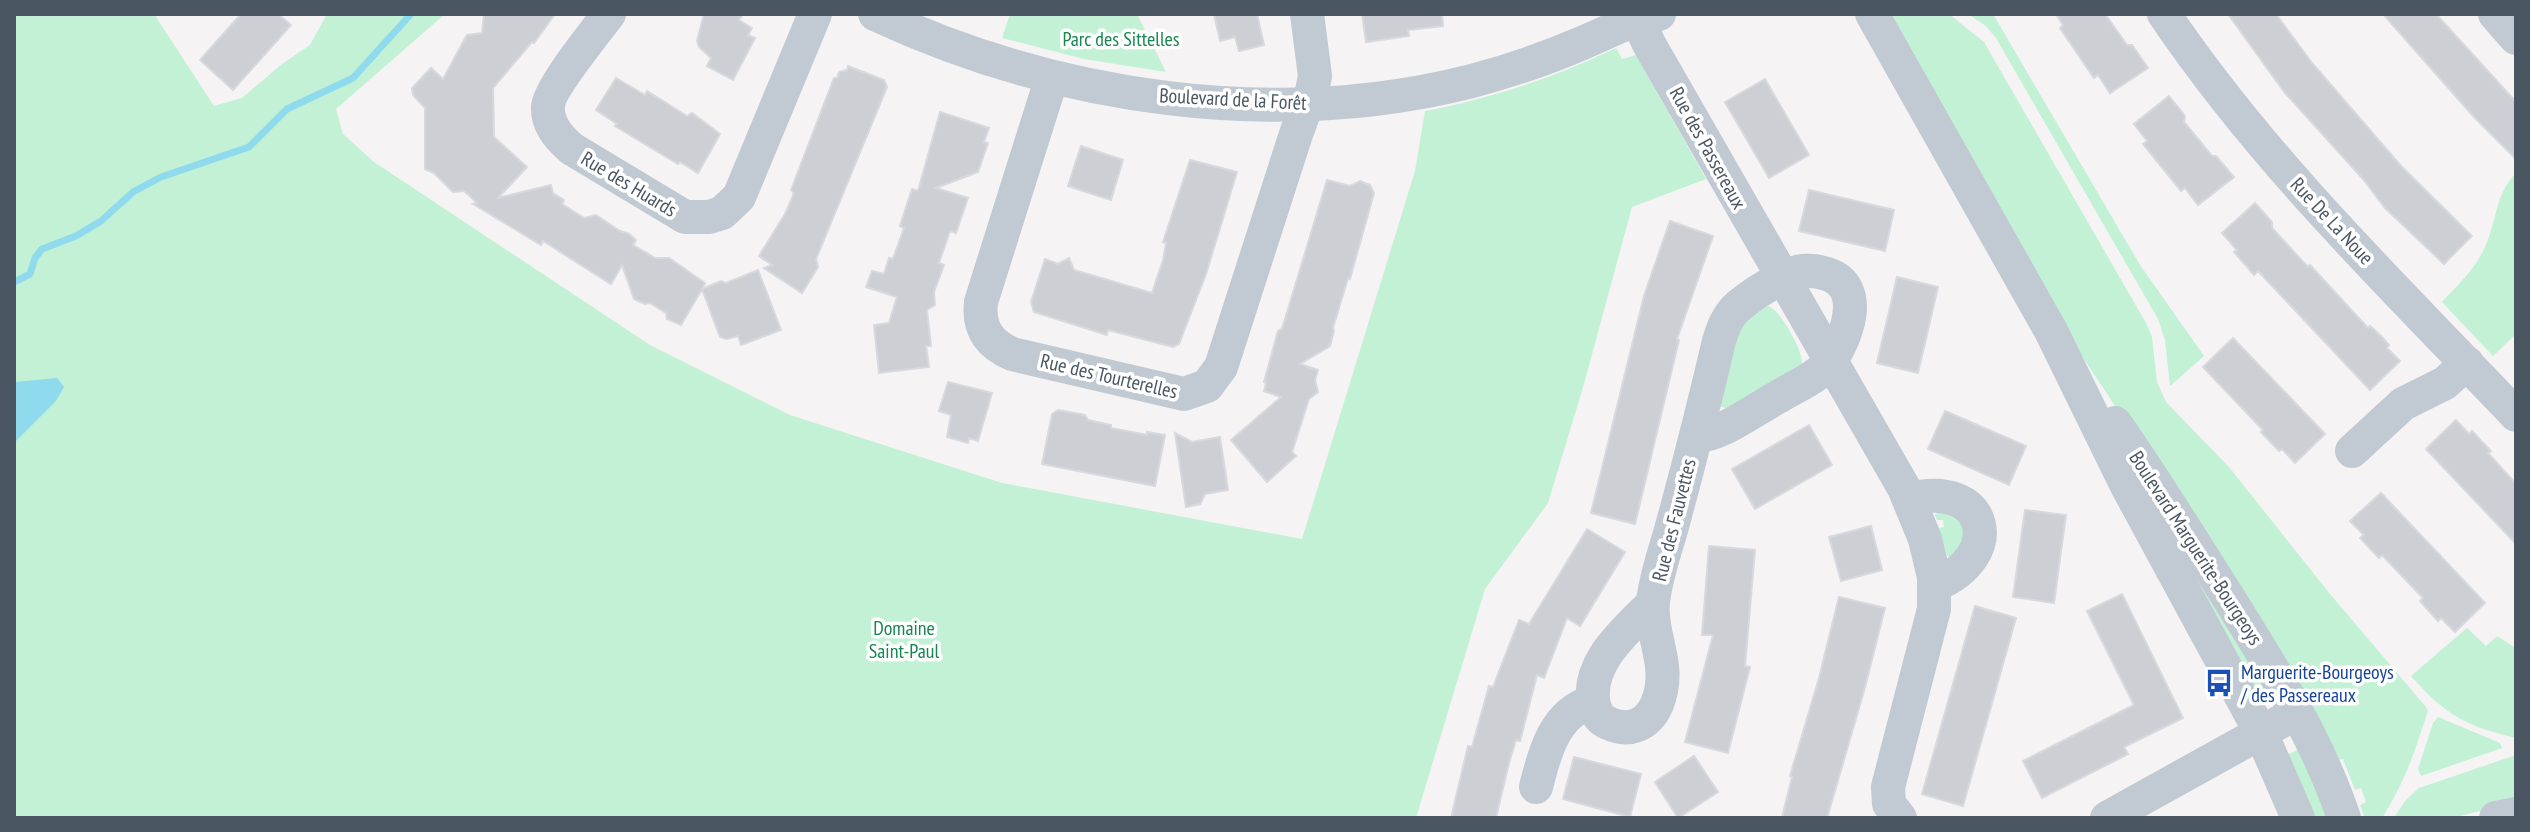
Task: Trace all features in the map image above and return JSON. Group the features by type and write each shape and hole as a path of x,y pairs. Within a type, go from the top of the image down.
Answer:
{"street":[{"name":"Rue des Huards","path":"609,14 551,95 547,111 551,122 562,141 572,149 676,214 697,218 722,213 739,197 815,14"},
{"name":"Boulevard de la Forêt","path":"875,14 968,52 1052,77 1200,101 1266,105 1307,104 1438,89 1502,73 1556,54 1643,15"},
{"name":"Rue des Tourterelles","path":"1052,77 981,302 983,329 999,348 1012,354 1184,394 1207,386 1221,367 1307,104 1315,76 1307,14"},
{"name":"Boulevard Marguerite-Bourgeoys","path":"1872,14 2051,331 2127,486 2261,733 2298,818"},
{"name":"Rue De La Noue","path":"2164,14 2243,121 2291,178 2516,415"},
{"path":"2495,14 2516,38"},
{"name":"Rue des Passereaux","path":"1643,15 1782,278 1909,499 1925,539 1935,585 1932,622 1888,787 1891,815"},
{"path":"1782,278 1800,271 1811,271 1837,278 1846,288 1850,300 1849,318 1830,362"},
{"name":"Rue des Fauvettes","path":"1652,604 1617,639 1602,661 1593,691 1593,702 1602,720 1624,728 1643,723 1654,710 1662,690 1663,676 1652,604 1724,325 1729,314 1744,301 1782,278"},
{"name":"Boulevard Marguerite-Bourgeoys","path":"2051,331 2151,475 2298,712 2324,765 2344,818"},
{"name":"Rue des Fauvettes","path":"1696,436 1707,435 1727,425 1815,375 1830,362"},
{"path":"2352,451 2403,404 2445,383 2467,363"},
{"path":"1909,499 1929,496 1960,501 1969,505 1978,517 1980,535 1971,557 1954,574 1935,585"},
{"path":"1533,799 1543,760 1559,726 1577,707 1593,702"},
{"path":"2107,818 2298,712"},
{"path":"2496,818 2516,814"}],"green space":[{"name":"Domaine Saint-Paul","path":"14,14 154,14 214,106 242,98 310,45 327,14 445,14 336,109 343,134 374,162 650,345 790,415 1002,483 1302,539 1415,171 1425,111 1522,86 1616,48 1622,59 1636,55 1706,179 1632,207 1548,503 1485,589 1416,818 14,818"},
{"name":"Parc des Sittelles","path":"1010,14 1137,14 1166,72 1084,59 1002,38"},
{"path":"1889,14 1949,14 1984,42 2146,323 2152,337 2157,382 2166,402 2229,467 2330,594 2426,707 2428,711 2409,766 2382,818 2365,818 2360,805 2366,802 2361,788 2355,790 2343,759 2337,760 2286,664 2078,350"},
{"path":"1968,14 1993,14 2140,265 2204,356 2170,386 2165,340 2158,319 1996,38 1986,26"},
{"path":"2516,173 2516,334 2493,356 2442,302 2481,255 2500,199"},
{"path":"1768,306 1779,315 1790,332 1802,365 1728,409 1717,405 1736,326"},
{"path":"2146,480 2270,687 2256,694"},
{"path":"1940,510 1968,526 1953,558 1947,556 1939,528 1944,527 1943,520 1937,520 1935,515"},
{"path":"2467,628 2486,646 2497,636 2516,648 2516,738 2483,729 2446,710 2411,676"},
{"path":"2438,717 2500,743 2502,748 2421,776 2418,769 2433,723"},
{"path":"2301,748 2330,818 2313,818 2287,755"},
{"path":"2516,755 2516,802 2452,818 2394,818 2405,801 2419,788"}],"water":[{"path":"57,378 64,387 56,401 14,443 14,382"}],"building":[{"path":"241,14 278,14 291,25 233,90 200,60"},
{"path":"484,14 555,14 534,43 493,88 494,137 527,167 498,198 551,185 553,193 564,200 562,204 584,218 596,215 629,234 636,240 633,245 655,258 669,258 705,283 681,325 667,319 666,313 650,303 634,299 622,265 611,284 543,241 541,245 473,204 477,203 464,191 453,192 434,173 425,169 425,108 413,95 412,88 431,68 443,79 467,35 482,33"},
{"path":"704,14 743,14 739,20 752,28 748,35 755,38 733,80 707,66 711,58 697,41"},
{"path":"1214,14 1257,14 1264,45 1239,51 1235,37 1220,41"},
{"path":"1362,14 1442,14 1443,26 1408,30 1409,36 1366,42"},
{"path":"2056,14 2105,14 2148,68 2110,93 2098,75 2094,78 2060,28 2063,25"},
{"path":"2228,14 2276,14 2312,63 2401,166 2472,236 2444,264 2385,208 2363,179 2285,93"},
{"path":"2383,14 2436,14 2516,102 2516,159 2474,117"},
{"path":"848,66 884,80 887,87 816,259 818,267 802,293 764,268 772,265 759,256 794,193 791,190 834,78"},
{"path":"616,78 645,95 647,91 687,116 692,113 720,134 698,173 615,126 617,124 596,110"},
{"path":"1765,79 1809,155 1769,178 1725,102"},
{"path":"2169,96 2185,116 2184,122 2234,177 2198,205 2185,188 2181,191 2143,144 2147,141 2134,124"},
{"path":"940,112 989,128 984,142 988,143 978,172 936,188 968,198 956,233 950,231 939,263 944,265 934,292 935,305 927,310 931,346 926,346 929,367 879,373 874,325 889,323 897,297 866,287 872,271 884,274 889,258 893,259 904,228 900,226 912,189 918,191"},
{"path":"1081,146 1123,160 1111,200 1068,186"},
{"path":"1190,160 1237,172 1206,274 1179,344 1173,347 1108,330 1107,335 1034,312 1031,302 1045,259 1058,264 1069,258 1074,270 1152,293 1163,260 1166,243 1163,242"},
{"path":"1327,180 1350,186 1360,181 1370,185 1374,193 1330,346 1300,364 1318,370 1315,380 1318,392 1309,399 1292,452 1296,456 1267,482 1231,440 1281,397 1264,391 1264,382"},
{"path":"1809,190 1894,210 1885,251 1799,231"},
{"path":"2255,203 2272,222 2272,228 2368,328 2370,326 2381,336 2389,345 2387,348 2400,361 2370,390 2258,271 2254,275 2222,233"},
{"path":"1670,221 1713,236 1677,339 1635,524 1591,513 1644,296"},
{"path":"758,270 781,330 741,345 738,336 720,337 702,289"},
{"path":"1897,277 1938,287 1918,373 1877,363"},
{"path":"2233,338 2325,434 2295,463 2282,449 2279,451 2203,367"},
{"path":"948,382 992,393 978,441 969,438 968,443 947,437 951,415 939,411"},
{"path":"1058,410 1085,415 1088,420 1111,425 1111,428 1165,435 1155,486 1042,464 1052,414"},
{"path":"1945,411 2026,446 2009,485 1928,449"},
{"path":"2456,420 2491,451 2488,453 2516,484 2516,544 2426,449"},
{"path":"1809,425 1832,465 1755,509 1732,469"},
{"path":"1175,433 1192,442 1220,437 1228,490 1205,494 1200,504 1186,507"},
{"path":"2381,493 2485,603 2455,632 2441,618 2438,621 2420,601 2423,598 2382,555 2379,558 2360,538 2364,535 2350,521"},
{"path":"2025,510 2066,515 2054,603 2013,597"},
{"path":"1871,526 1882,570 1841,581 1829,537"},
{"path":"1587,529 1625,552 1580,626 1567,618 1544,678 1537,675 1520,741 1516,740 1509,763 1496,818 1451,818 1468,746 1472,747 1489,686 1493,687 1519,620 1529,624"},
{"path":"1709,546 1755,550 1745,666 1750,667 1728,753 1685,742 1713,635 1702,635"},
{"path":"2122,594 2183,718 2124,747 2128,754 2042,798 2023,761 2134,705 2087,611"},
{"path":"1839,597 1885,608 1864,691 1827,818 1782,818 1790,776"},
{"path":"1975,606 2016,618 1963,806 1922,794"},
{"path":"1694,756 1718,792 1678,818 1655,782"},
{"path":"1574,757 1641,774 1630,817 1563,799"}],"waterway":[{"path":"14,282 30,274 35,258 42,249 76,236 101,221 133,192 161,177 249,147 287,109 353,78 411,14"}],"place":[{"name":"Marguerite-Bourgeoys / des Passereaux","path":"2219,683"}]}
